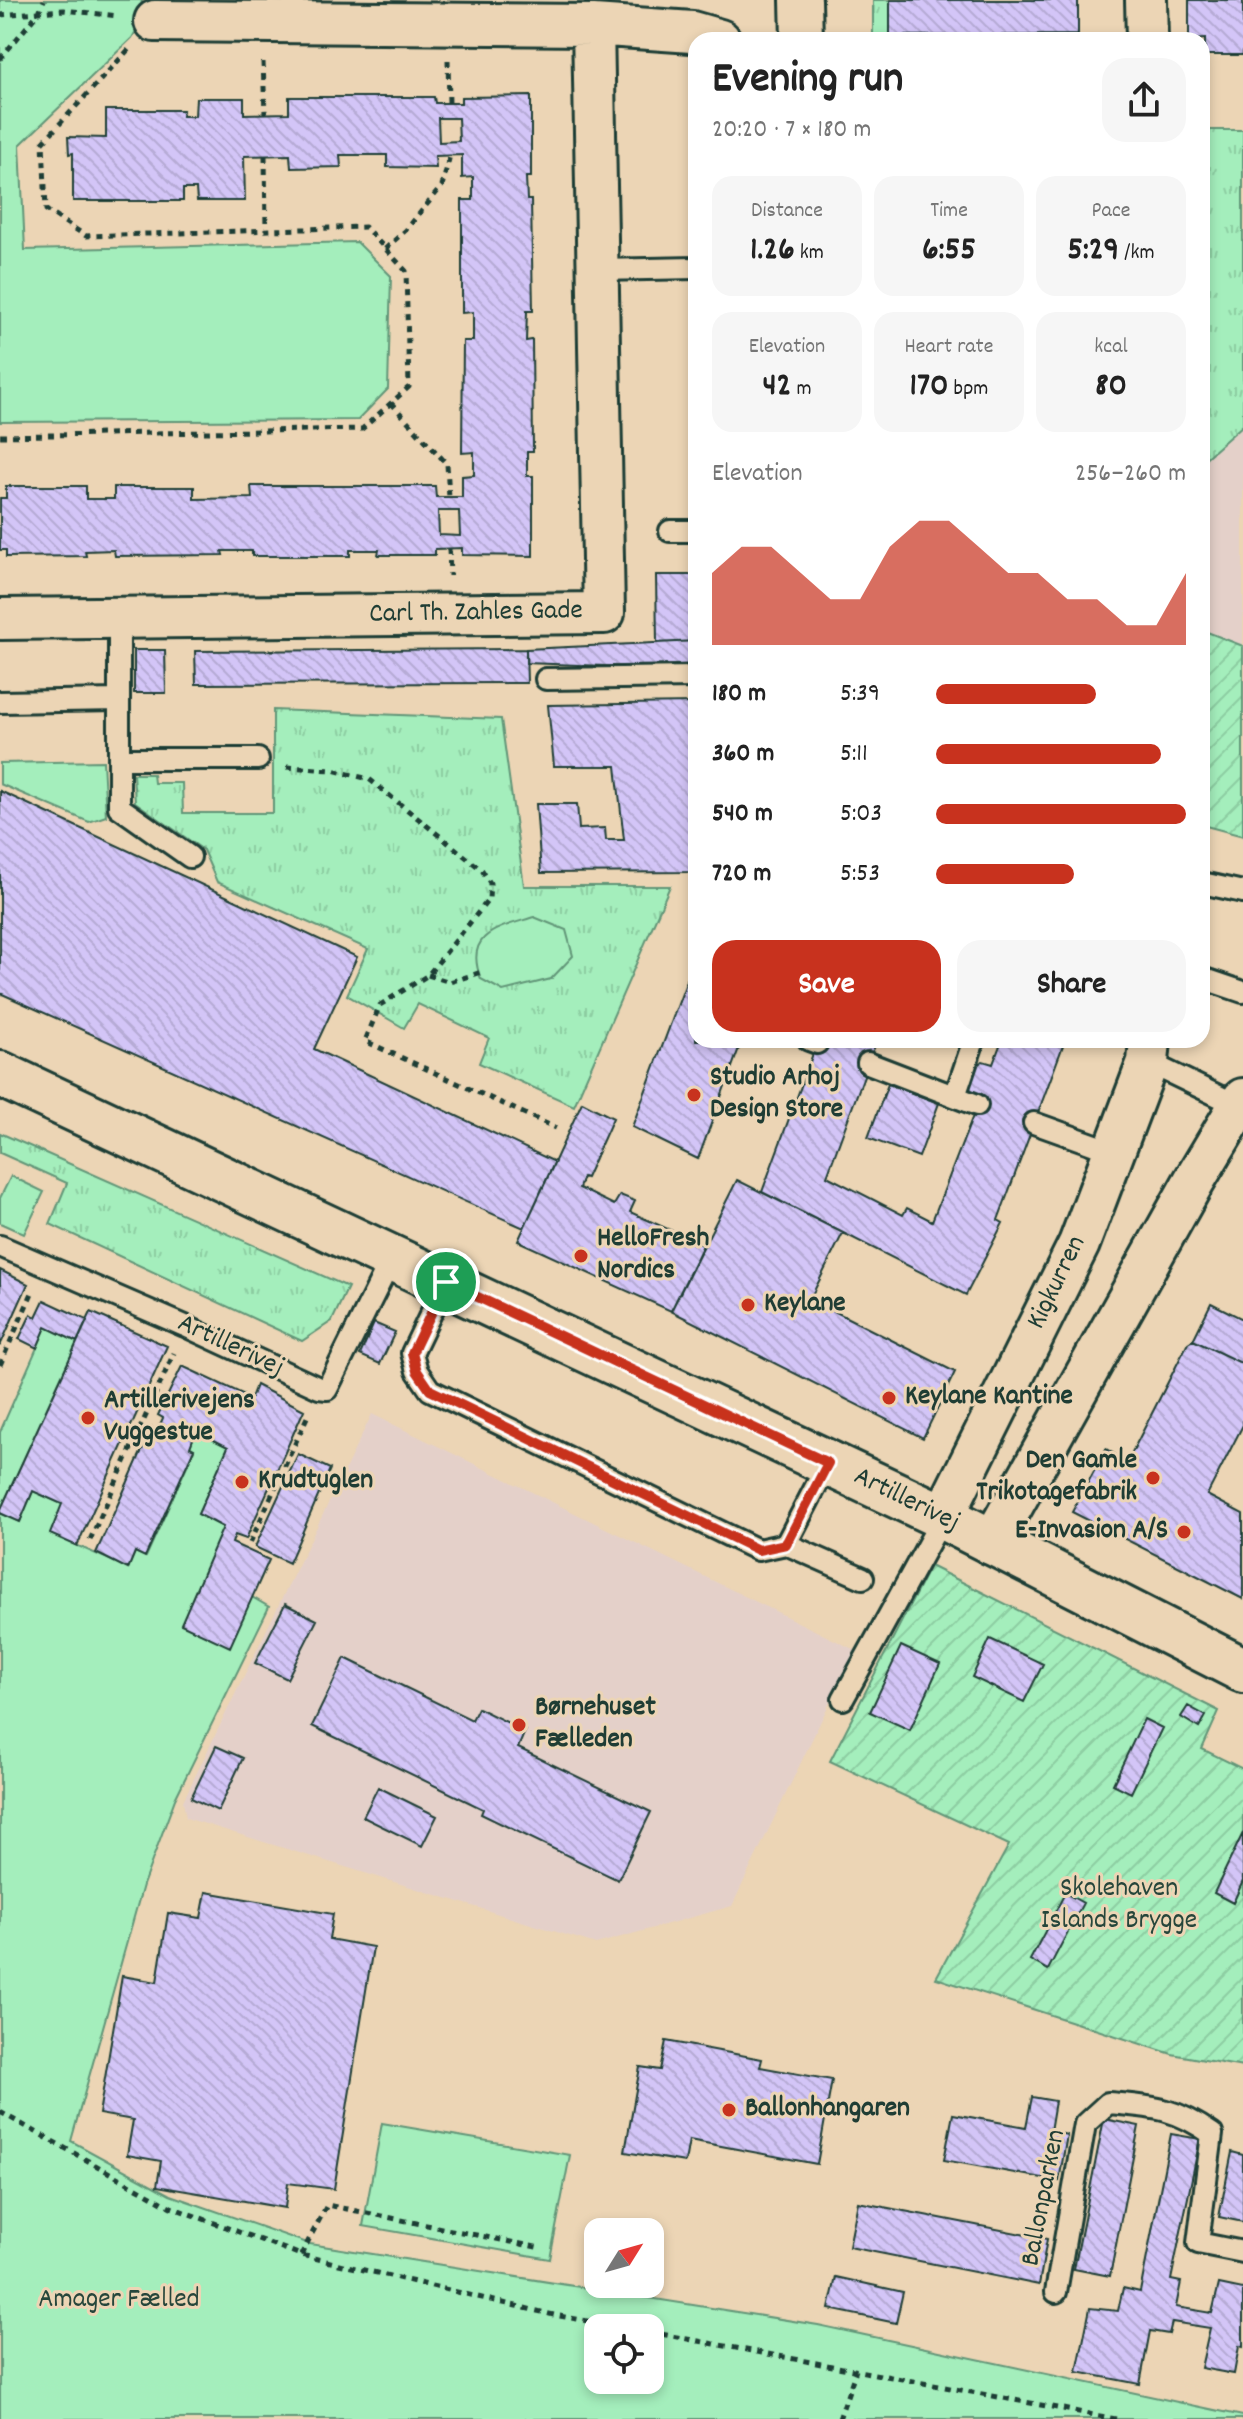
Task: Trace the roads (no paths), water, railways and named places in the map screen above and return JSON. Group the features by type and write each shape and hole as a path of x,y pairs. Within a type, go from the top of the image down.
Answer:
{"street":[{"path":"801,0 802,32"},
{"path":"1146,0 1147,32"},
{"path":"155,21 593,25 692,32"},
{"name":"Carl Th. Zahles Gade","path":"0,619 604,613 593,25"},
{"name":"Kigkurren","path":"943,1517 1079,1244 1115,1152 1149,1051"},
{"name":"Artillerivej","path":"0,1074 943,1517 1243,1670"},
{"path":"991,1544 1241,1102"}],"lane":[{"path":"599,270 688,268"},
{"path":"670,531 688,531"},
{"path":"119,618 119,807 190,857"},
{"path":"546,679 688,677"},
{"path":"0,702 119,700"},
{"path":"119,759 258,759"},
{"path":"1210,885 1243,892"},
{"path":"1210,981 1243,992"},
{"path":"955,1096 971,1048"},
{"path":"1149,1051 1241,1102"},
{"path":"868,1063 977,1105"},
{"path":"1034,1123 1115,1152"},
{"name":"Artillerivej","path":"0,1246 327,1389 392,1258"},
{"path":"446,1282 412,1353 417,1371 430,1390 758,1550 786,1544 863,1578"},
{"path":"786,1544 828,1463"},
{"path":"843,1699 943,1517"},
{"name":"Ballonparken","path":"1056,2292 1085,2124 1108,2103 1159,2107 1188,2117 1212,2134 1198,2243 1243,2252"}],"place":[{"name":"Studio Arhoj Design Store","path":"694,1095"},
{"name":"HelloFresh Nordics","path":"581,1256"},
{"name":"Keylane","path":"748,1305"},
{"name":"Keylane Kantine","path":"889,1398"},
{"name":"Artillerivejens Vuggestue","path":"88,1418"},
{"name":"Den Gamle Trikotagefabrik","path":"1153,1478"},
{"name":"Krudtuglen","path":"242,1482"},
{"name":"E-Invasion A/S","path":"1184,1532"},
{"name":"Børnehuset Fælleden","path":"519,1725"},
{"name":"Ballonhangaren","path":"729,2110"}],"park label":[{"name":"Skolehaven Islands Brygge","path":"1119,1906"},
{"name":"Amager Fælled","path":"119,2301"}]}
